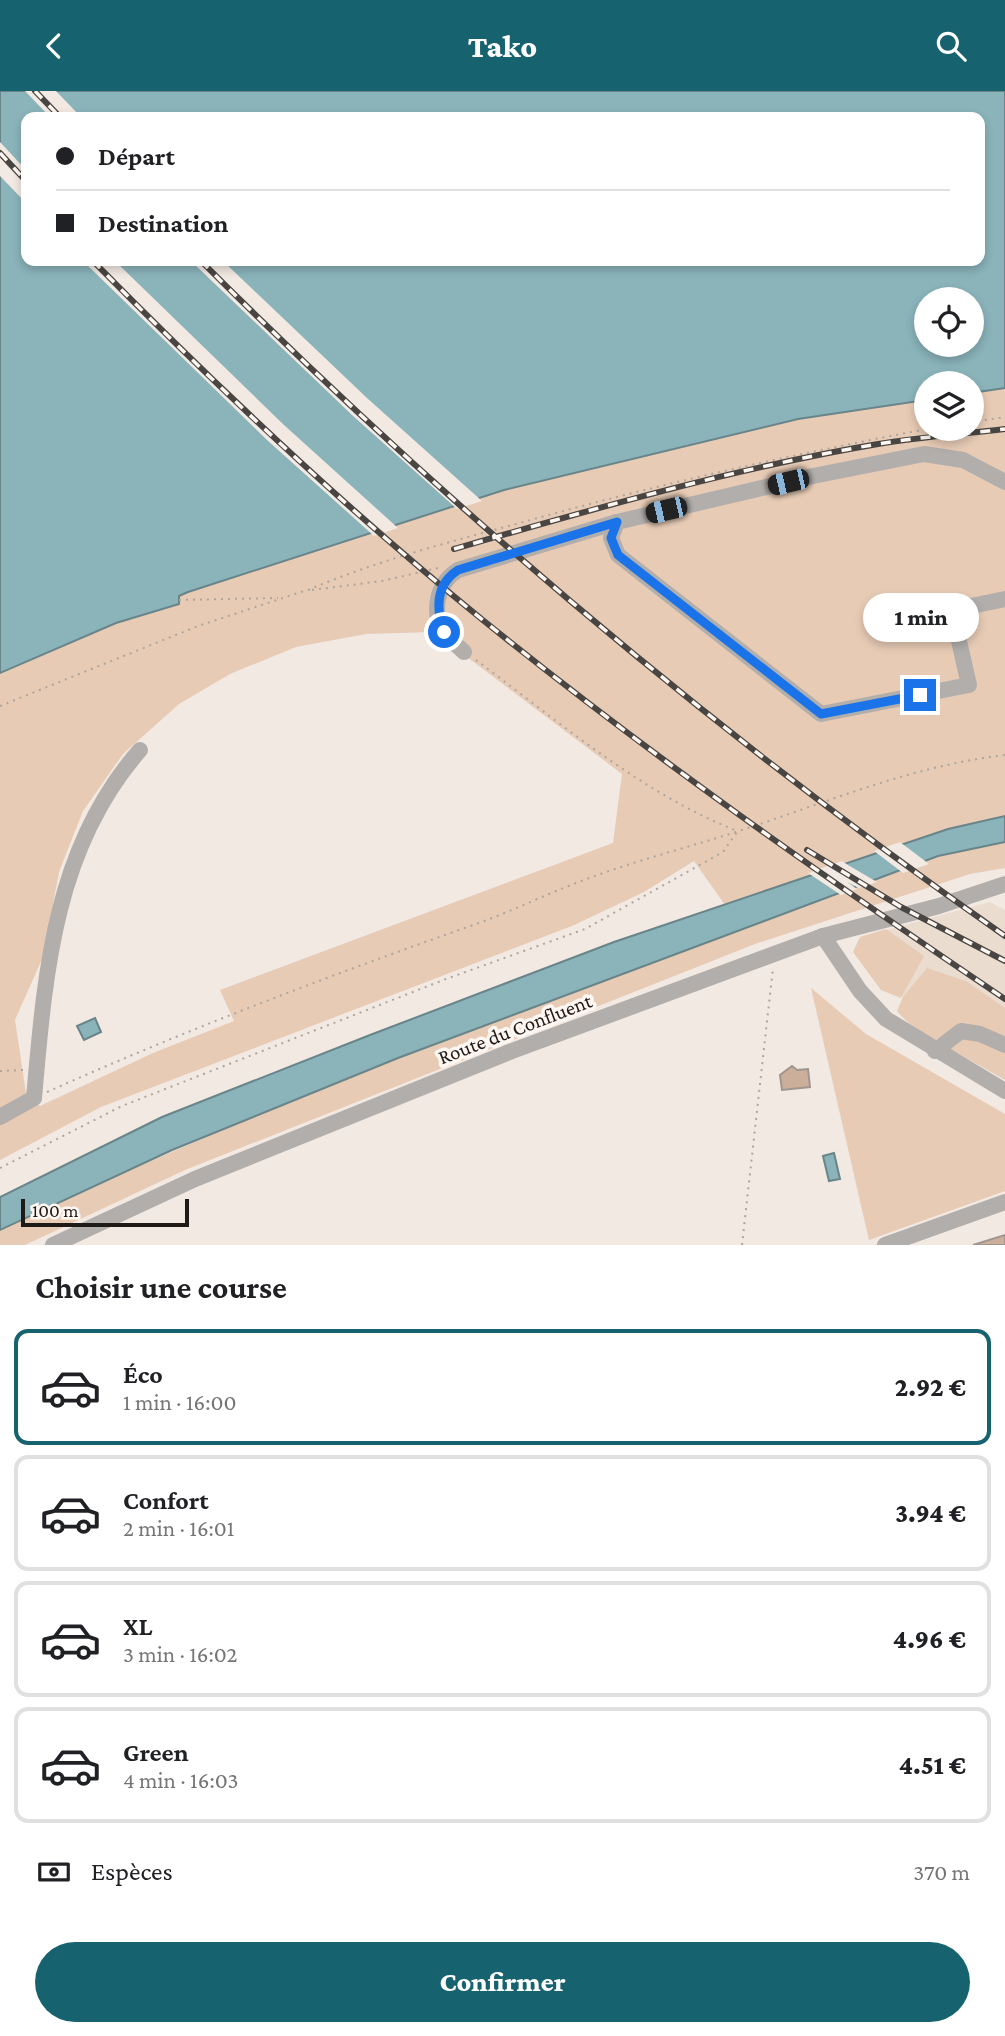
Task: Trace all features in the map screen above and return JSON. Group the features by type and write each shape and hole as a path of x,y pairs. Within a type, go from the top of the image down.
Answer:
{"street":[{"path":"464,652 444,632 437,614 438,595 449,576 458,570 617,522 813,476 924,454 963,460 1005,482"},
{"path":"617,522 611,538 618,555 821,714 969,685 952,610 1005,599"},
{"path":"0,1117 34,1098 41,1002 77,848 93,815 140,750"},
{"name":"Route du Confluent","path":"53,1245 195,1179 321,1126 776,953 823,936 939,906 1005,884"},
{"path":"823,936 860,991 886,1019 1005,1091"},
{"path":"935,1051 961,1031 980,1034 1005,1045"},
{"path":"886,1245 1005,1202"}],"path":[{"path":"984,420 1005,417"},
{"path":"0,706 198,626 308,590 338,577 458,540 606,499 768,459 914,431"},
{"path":"308,590 382,581 442,567 458,570"},
{"path":"178,600 283,598"},
{"path":"464,652 622,767 712,821 738,831"},
{"path":"34,1098 160,1043 383,955 479,923 587,878 738,831 864,787 957,761 1005,755"},
{"path":"0,1168 122,1106 446,979 585,929 723,852 738,831"},
{"path":"742,1245 768,993 776,953"},
{"path":"0,1072 36,1069"}],"shaded area":[{"path":"1005,388 1005,816 948,829 725,905 694,861 644,892 572,926 101,1107 0,1160 0,673 116,623 178,604 179,596 188,592 504,490 798,419 914,402 914,441 984,441 984,391","holes":["434,632 622,774 613,843 220,990 234,1021 153,1053 40,1106 26,1093 15,1020 43,957 59,872 83,811 123,754 179,704 230,674 296,647 366,634"]},
{"path":"1005,842 1005,868 970,874 755,944 185,1170 25,1245 0,1245 0,1230 21,1219 361,1073 706,940 938,856"},
{"path":"990,902 1005,910 1005,1063 943,1010 903,997 860,937"},
{"path":"886,929 924,956 901,998 881,990 853,952 860,937"},
{"path":"927,968 966,981 1005,1008 1005,1040 978,1028 963,1026 937,1040 906,1020 897,1011 903,997"},
{"path":"811,988 866,1034 1005,1114 1005,1191 869,1240"},
{"path":"961,1035 1005,1050 1005,1080 947,1047"}],"water":[{"path":"0,91 1005,91 1005,388 984,391 984,371 914,371 914,402 798,419 504,490 188,592 179,596 179,604 116,623 0,673"},
{"path":"1005,816 1005,842 938,856 398,1058 172,1150 0,1230 0,1197 162,1117 614,942 948,829"},
{"path":"95,1018 101,1032 84,1040 77,1026"},
{"path":"834,1153 840,1179 829,1181 823,1156"}],"pier":[{"path":"25,91 56,91 76,112 45,112"},
{"path":"0,142 21,165 21,198 0,176"},
{"path":"88,266 120,266 284,425 398,528 374,536 267,440"},
{"path":"196,266 228,266 367,398 482,501 457,509 352,415"},
{"path":"900,842 929,864 903,873 874,851"},
{"path":"842,861 877,882 859,888 847,882 857,889 841,895 808,873"}],"building":[{"path":"792,1066 797,1070 808,1069 810,1087 782,1090 780,1075"},
{"path":"1005,1235 1005,1245 973,1245"}],"railway":[{"path":"35,91 55,112"},
{"path":"0,153 21,176"},
{"path":"98,266 283,446 382,535 484,621 740,816 1005,999"},
{"path":"206,266 391,443 588,616 793,781 1005,936"},
{"path":"454,549 771,465 894,442 1005,429"},
{"path":"807,850 901,907 1005,961"}],"route":[{"path":"444,632 437,614 438,595 449,576 458,570 617,522 611,538 618,555 821,714 920,695"}]}
